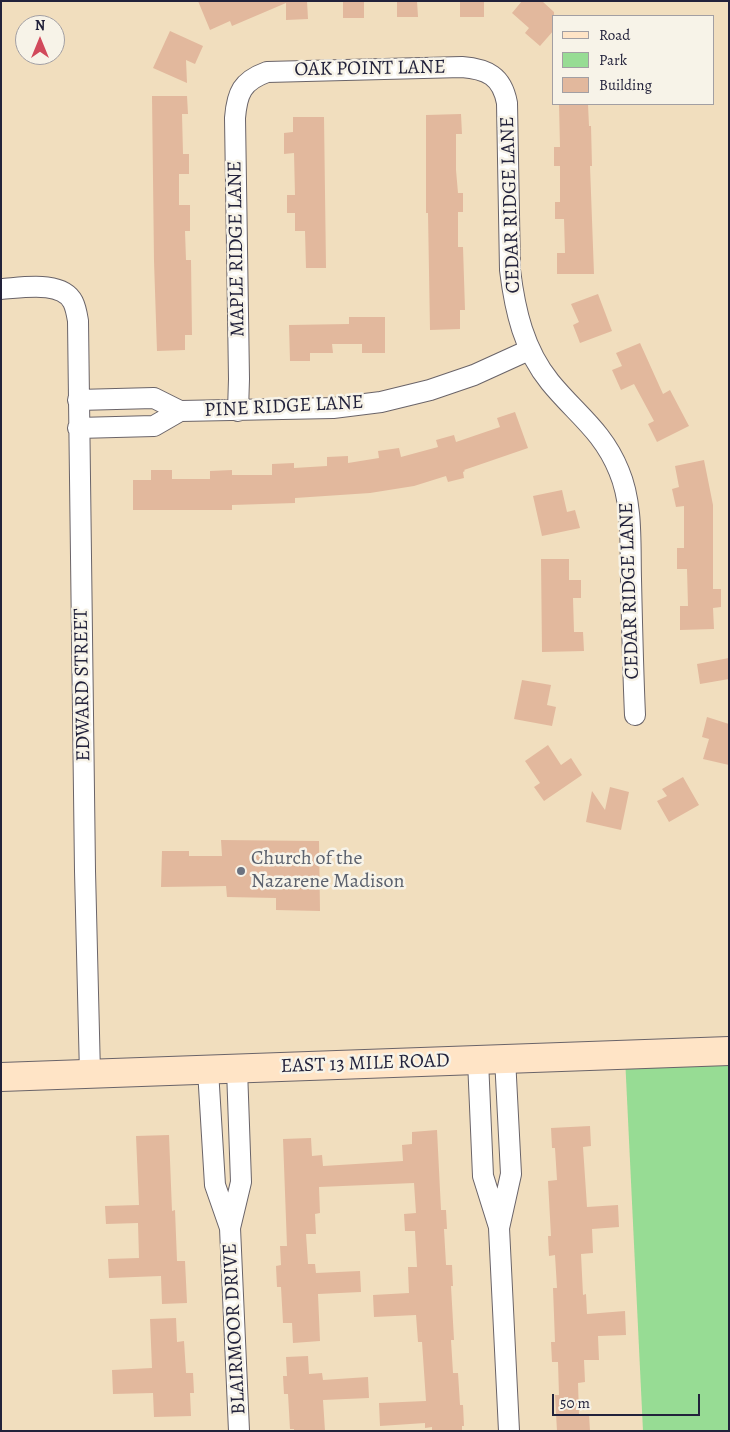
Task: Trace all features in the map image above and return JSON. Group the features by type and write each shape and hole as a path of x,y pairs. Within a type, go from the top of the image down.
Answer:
{"main road":[{"name":"EAST 13 MILE ROAD","path":"1,1077 729,1051"}],"street":[{"name":"OAK POINT LANE","path":"242,88 256,76 267,72 317,70 462,67 477,68 490,73 499,82"},
{"name":"CEDAR RIDGE LANE","path":"499,82 504,91 508,116 510,270 522,329 529,350 550,382 606,444 620,472 625,492 630,538 635,716"},
{"name":"MAPLE RIDGE LANE","path":"238,411 235,118 238,96 242,88"},
{"name":"EDWARD STREET","path":"1,289 45,287 61,291 74,302 78,321 78,428 90,1074"},
{"name":"PINE RIDGE LANE","path":"78,400 154,398 180,411 333,408 406,397 467,378 529,350"},
{"name":"PINE RIDGE LANE","path":"78,428 154,426 180,411"},
{"path":"499,1228 511,1174 505,1058"},
{"path":"478,1060 483,1176 499,1228 509,1431"},
{"name":"BLAIRMOOR DRIVE","path":"237,1069 241,1182 230,1228 239,1431"},
{"name":"BLAIRMOOR DRIVE","path":"208,1070 215,1185 230,1228"}],"green space":[{"path":"729,1053 729,1431 643,1431 625,1057"}],"building":[{"path":"198,1 307,1 308,19 286,20 286,3 232,26 230,21 210,30"},
{"path":"343,1 364,1 364,18 343,18"},
{"path":"397,1 417,1 418,17 397,17"},
{"path":"460,1 484,1 484,17 460,17"},
{"path":"522,1 542,1 554,12 554,15 552,15 552,32 540,46 525,33 529,28 512,13"},
{"path":"170,31 203,46 195,64 186,60 187,83 153,68"},
{"path":"152,96 187,96 188,114 182,114 183,154 189,154 189,174 179,174 179,205 190,205 190,231 185,231 186,260 191,260 192,335 185,335 185,350 157,351"},
{"path":"559,105 588,105 589,126 591,126 592,166 590,166 594,274 557,274 557,253 565,253 564,219 555,219 555,202 560,202 560,166 554,166 554,147 560,147"},
{"path":"461,114 462,134 456,134 456,170 458,193 463,193 463,212 458,212 458,247 463,247 465,310 460,310 460,329 430,330 428,213 426,213 426,115"},
{"path":"293,117 324,117 326,268 306,268 305,231 295,231 295,213 287,213 287,195 295,195 294,153 284,154 284,133 293,132"},
{"path":"598,294 612,331 580,343 573,325 579,322 571,304"},
{"path":"349,317 385,317 385,353 362,353 362,344 332,344 333,353 310,353 310,361 290,361 289,325 349,324"},
{"path":"640,343 663,394 670,390 689,426 657,442 648,424 654,421 634,384 621,390 612,370 622,366 616,353"},
{"path":"515,412 528,448 464,470 464,478 448,482 446,476 414,486 370,493 295,498 295,503 232,505 232,510 133,510 133,480 151,480 151,470 172,470 172,479 210,479 210,471 232,470 232,475 272,475 272,464 294,463 294,468 327,466 327,457 348,456 348,463 379,458 378,451 399,448 401,457 438,447 436,440 454,435 456,442 500,427 497,418"},
{"path":"704,460 713,505 713,589 721,589 721,607 713,608 714,629 680,630 680,606 688,606 687,569 677,569 677,548 684,548 684,506 676,507 672,489 679,487 675,466"},
{"path":"562,490 567,512 575,510 580,528 542,536 533,496"},
{"path":"541,559 569,559 569,580 581,580 581,598 573,598 574,632 583,632 584,651 542,652"},
{"path":"729,658 729,679 700,684 697,664"},
{"path":"522,680 551,685 547,705 556,707 552,726 514,719"},
{"path":"707,717 729,724 729,765 703,759 709,739 702,737"},
{"path":"548,745 561,765 571,758 582,775 544,801 534,787 540,783 525,761"},
{"path":"683,777 699,805 669,822 657,801 667,796 662,789"},
{"path":"610,787 629,792 621,830 586,822 592,791 605,810"},
{"name":"Church of the Nazarene Madison","path":"221,840 319,841 320,911 276,910 276,898 227,897 226,886 161,887 162,851 189,851 189,856 222,856"},
{"path":"590,1126 591,1146 583,1147 587,1207 618,1205 619,1227 592,1229 593,1253 581,1254 583,1295 586,1294 587,1314 625,1311 626,1335 598,1336 599,1360 584,1360 585,1382 578,1383 579,1415 589,1414 590,1431 557,1431 555,1395 559,1395 558,1362 552,1362 551,1342 555,1342 553,1288 557,1288 555,1255 549,1256 548,1236 551,1236 548,1181 557,1180 555,1148 552,1148 551,1128"},
{"path":"437,1130 441,1210 446,1210 447,1229 444,1229 446,1265 452,1265 453,1286 451,1286 454,1340 451,1340 453,1373 458,1373 460,1405 463,1405 464,1426 462,1426 462,1431 432,1431 432,1427 425,1428 425,1423 380,1426 379,1403 426,1401 422,1342 418,1342 416,1315 374,1317 373,1295 409,1293 408,1267 417,1267 415,1231 405,1231 404,1214 416,1213 414,1183 319,1187 320,1213 315,1214 316,1234 306,1234 308,1264 315,1264 316,1273 360,1271 361,1292 318,1294 320,1341 293,1343 292,1323 283,1323 281,1287 277,1287 276,1266 281,1265 280,1246 287,1246 283,1139 311,1138 312,1156 322,1155 323,1166 403,1161 402,1145 412,1144 412,1132"},
{"path":"169,1135 172,1211 175,1210 177,1261 185,1261 187,1303 162,1304 161,1276 109,1278 108,1259 139,1258 138,1223 106,1224 105,1206 139,1205 136,1136"},
{"path":"176,1318 177,1342 184,1341 186,1373 193,1373 194,1393 190,1393 191,1416 154,1417 153,1393 113,1394 112,1370 152,1368 150,1319"},
{"path":"308,1356 309,1374 322,1373 323,1380 368,1377 369,1398 323,1400 325,1431 294,1431 294,1429 290,1429 288,1394 284,1394 283,1376 287,1376 286,1357"}],"place":[{"name":"Church of the Nazarene Madison","path":"241,871"}]}
